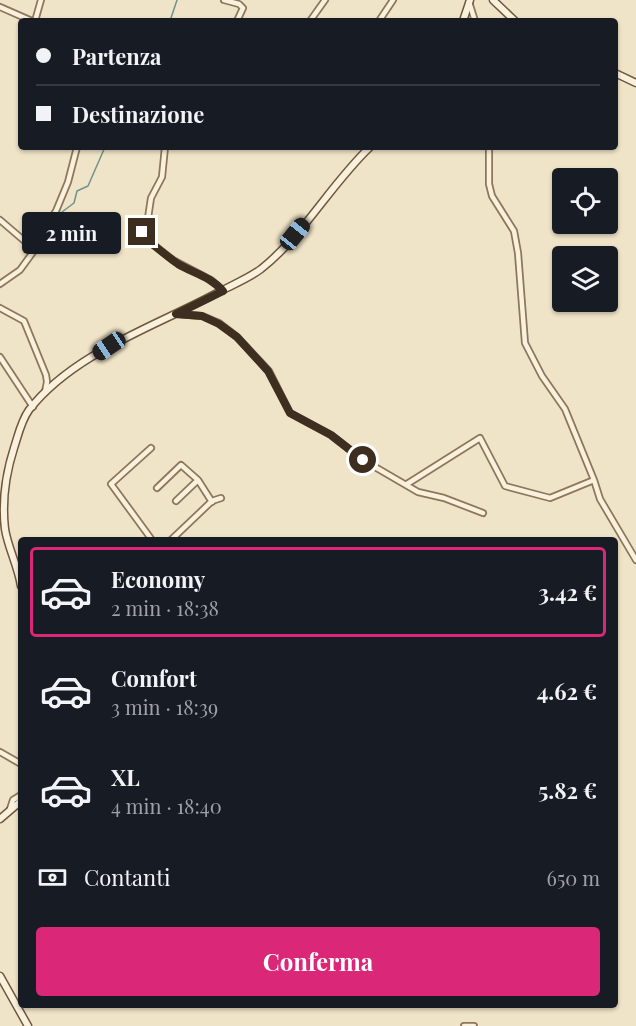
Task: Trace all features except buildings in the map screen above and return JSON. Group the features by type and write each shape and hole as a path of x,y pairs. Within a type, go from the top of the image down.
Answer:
{"main road":[{"path":"493,0 512,18"},
{"path":"464,18 470,1"},
{"path":"618,74 636,83"},
{"path":"18,568 8,537 5,510 9,463 28,411 72,371 109,346 223,291 260,270 276,255 367,150"},
{"path":"0,819 18,803"},
{"path":"0,976 28,1026"}],"street":[{"path":"34,18 41,0"},
{"path":"224,0 239,4 243,8 238,18"},
{"path":"312,18 325,0"},
{"path":"380,18 393,0"},
{"path":"470,1 474,18"},
{"path":"0,7 26,18"},
{"path":"0,220 28,244 36,242 57,211 76,150"},
{"path":"165,150 162,177 151,198 142,236 173,260 211,280 223,291"},
{"path":"489,150 489,184 492,196 514,231 518,253 525,343 542,376 565,409 600,499 636,560"},
{"path":"0,284 20,270 36,248"},
{"path":"0,308 24,321 46,375 44,395"},
{"path":"176,314 202,316 219,324 237,337 268,371 290,413 331,435 363,460 418,492 444,498 483,513"},
{"path":"0,357 33,407"},
{"path":"407,484 480,438 505,486 510,489 550,498 594,480"},
{"path":"150,537 111,484 151,448"},
{"path":"157,488 181,465 198,480 212,502"},
{"path":"176,501 198,480"},
{"path":"174,537 212,502 221,498"},
{"path":"0,535 8,537"},
{"path":"0,752 18,762"},
{"path":"10,809 13,800 18,797"},
{"path":"464,1026 474,1026"}],"waterway":[{"path":"171,18 177,0"},
{"path":"54,218 74,203 77,191 88,186 104,150"}],"route":[{"path":"142,232 144,238 173,260 211,280 223,291 176,314 202,316 219,324 237,337 268,371 290,413 331,435 363,460"}]}
